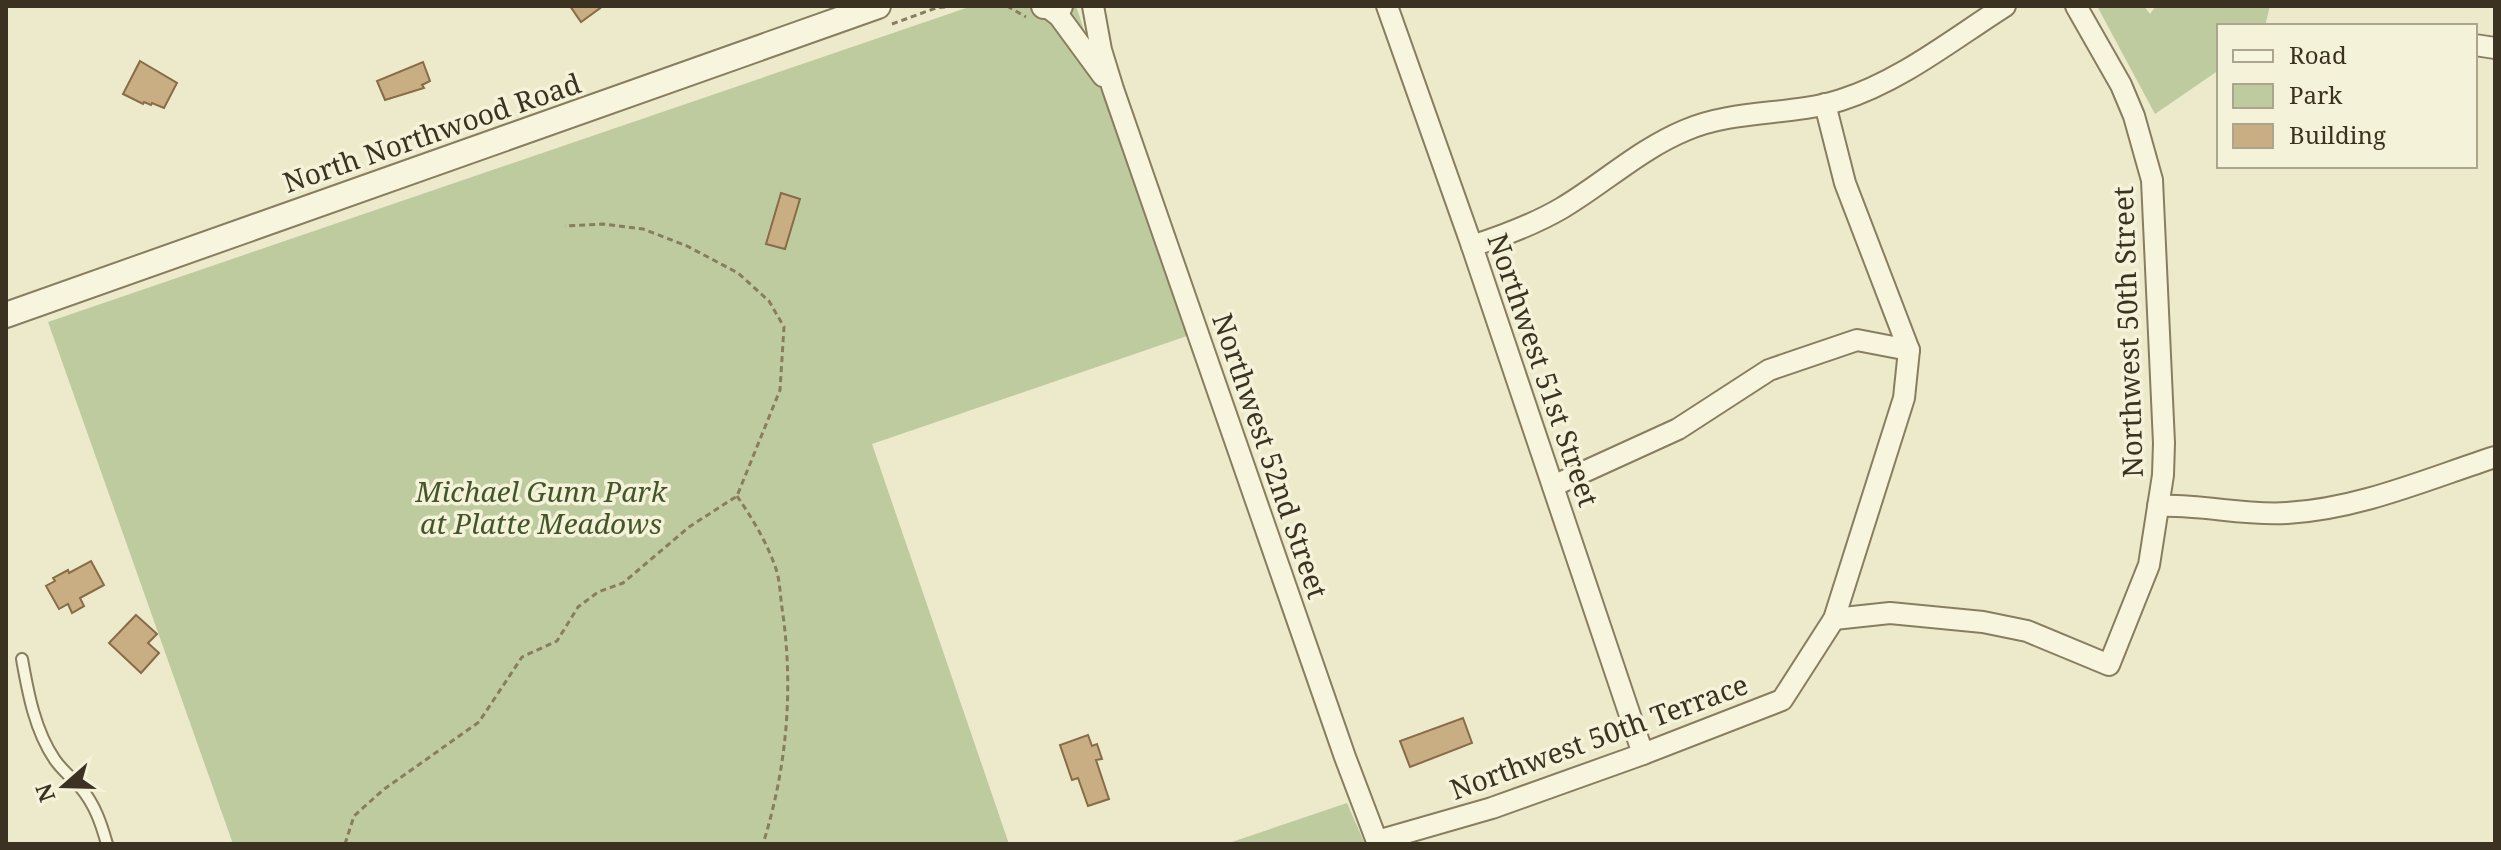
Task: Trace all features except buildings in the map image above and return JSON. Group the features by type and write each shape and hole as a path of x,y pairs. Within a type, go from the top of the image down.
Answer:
{"street":[{"name":"North Northwood Road","path":"6,315 878,6"},
{"path":"1045,6 1060,6"},
{"name":"Northwest 52nd Street","path":"1045,6 1059,16 1113,89"},
{"name":"Northwest 52nd Street","path":"1093,6 1101,50 1113,89 1377,843"},
{"name":"Northwest 51st Street","path":"1387,6 1472,246 1643,754"},
{"path":"1472,246 1540,221 1649,148 1689,128 1716,120 1825,104 1885,82 2005,6"},
{"name":"Northwest 50th Street","path":"1834,619 1890,613 1983,622 2027,631 2109,665 2149,565 2164,443 2152,180 2134,116 2121,85 2076,6"},
{"name":"Northwest 50th Terrace","path":"1377,843 1492,808 1782,700 1834,619 1904,398 1909,350 1850,197 1825,104"},
{"path":"1553,486 1678,429 1769,370 1857,340 1909,350"},
{"path":"2158,506 2242,513 2329,509 2495,457"}],"lane":[{"path":"22,659 44,740 55,759 91,802 107,844"}],"path":[{"path":"345,844 354,816 383,790 479,722 522,657 557,641 578,607 598,592 623,583 689,527 737,496 780,390 784,327 769,301 738,273 687,246 643,229 603,224 565,226"},
{"path":"737,496 758,527 776,569 787,641 789,713 777,800 763,844"}],"green space":[{"name":"Michael Gunn Park at Platte Meadows","path":"972,6 1076,6 1187,336 872,444 1009,844 233,844 48,322"},
{"path":"2097,6 2144,6 2150,14 2156,6 2270,6 2266,24 2217,24 2217,71 2155,114"},
{"path":"1347,803 1365,844 1226,844"}]}
